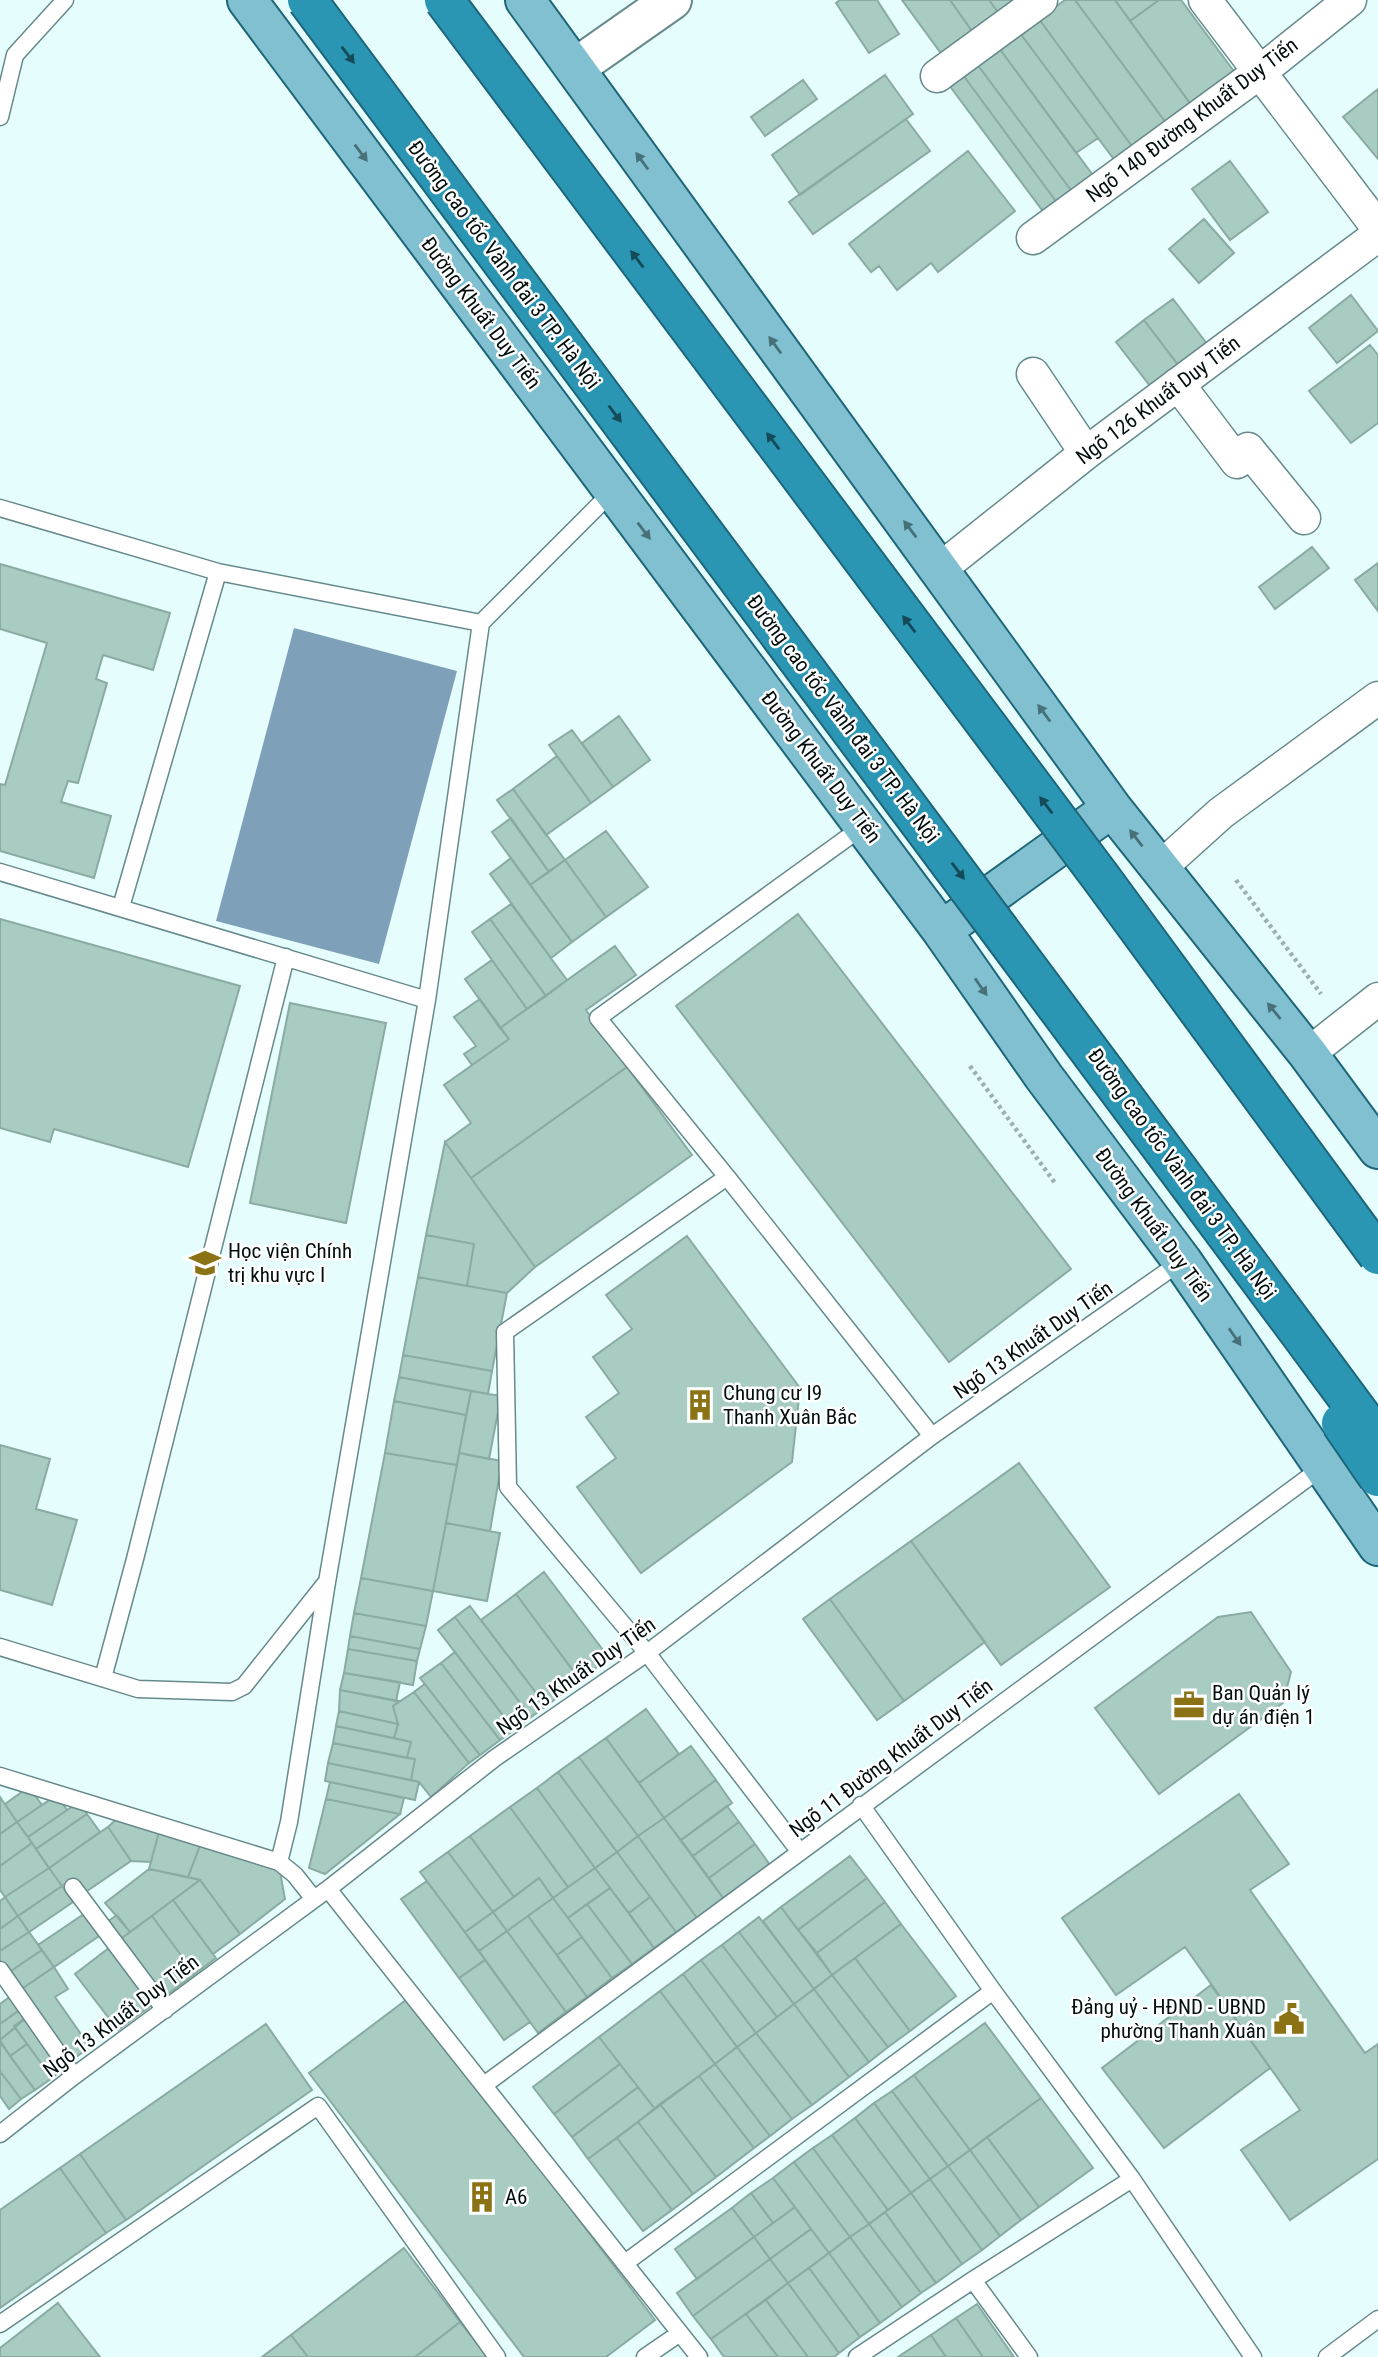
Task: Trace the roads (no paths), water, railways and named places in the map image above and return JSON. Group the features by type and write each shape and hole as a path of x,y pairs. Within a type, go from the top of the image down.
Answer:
{"highway":[{"name":"Đường cao tốc Vành đai 3 TP. Hà Nội","path":"307,0 799,662 1013,944 1378,1439"},
{"path":"444,0 1102,879 1378,1255"},
{"path":"1102,879 1378,1214"},
{"path":"1013,944 1378,1477"}],"main road":[{"name":"Đường Khuất Duy Tiến","path":"247,0 865,825 1044,1077 1182,1261 1378,1546"},
{"path":"525,0 1112,808 1308,1054 1378,1149"},
{"path":"942,931 1112,808"}],"street":[{"path":"575,68 672,0"},
{"path":"937,76 1041,0"},
{"path":"1205,0 1378,228"},
{"name":"Ngõ 140 Đường Khuất Duy Tiến","path":"1033,239 1260,72 1350,0"},
{"name":"Ngõ 126 Khuất Duy Tiến","path":"940,569 1086,453 1378,234"},
{"path":"1033,374 1086,453"},
{"path":"1178,384 1237,462 1248,449 1304,518"},
{"path":"1160,868 1221,813 1378,698"},
{"path":"1308,1054 1378,999"}],"lane":[{"path":"0,117 15,55 65,0"},
{"path":"279,1862 289,1822 327,1582 427,1000 481,623 614,491"},
{"path":"0,508 218,572 481,623"},
{"path":"121,907 218,572"},
{"path":"865,825 598,1018 932,1436"},
{"path":"0,872 427,1000"},
{"path":"103,1678 286,957"},
{"path":"727,1177 505,1332 508,1487 647,1653 800,1852"},
{"name":"Ngõ 13 Khuất Duy Tiến","path":"0,2134 74,2076 328,1889 495,1758 647,1653 932,1436 1182,1261"},
{"name":"Ngõ 11 Đường Khuất Duy Tiến","path":"484,2085 1324,1465"},
{"path":"0,1647 138,1689 232,1692 244,1686 327,1582"},
{"path":"0,1776 279,1862 295,1875 314,1899"},
{"path":"861,1805 993,1991 1132,2179 1253,2357"},
{"path":"73,1886 165,2010"},
{"path":"328,1889 699,2357"},
{"path":"0,1970 74,2076"},
{"path":"625,2263 993,1991"},
{"path":"0,2324 318,2106 497,2357"},
{"path":"857,2357 1132,2179"},
{"path":"973,2280 1029,2357"},
{"path":"1327,2357 1378,2319"},
{"path":"645,2357 680,2333"}],"water":[{"path":"294,628 457,671 379,964 216,921"}],"place":[{"name":"Học viện Chính trị khu vực I","path":"205,1263"},
{"name":"Chung cư I9 Thanh Xuân Bắc","path":"700,1405"},
{"name":"Ban Quản lý dự án điện 1","path":"1189,1705"},
{"name":"Đảng uỷ - HĐND - UBND phường Thanh Xuân","path":"1289,2019"},
{"name":"A6","path":"482,2197"}]}
